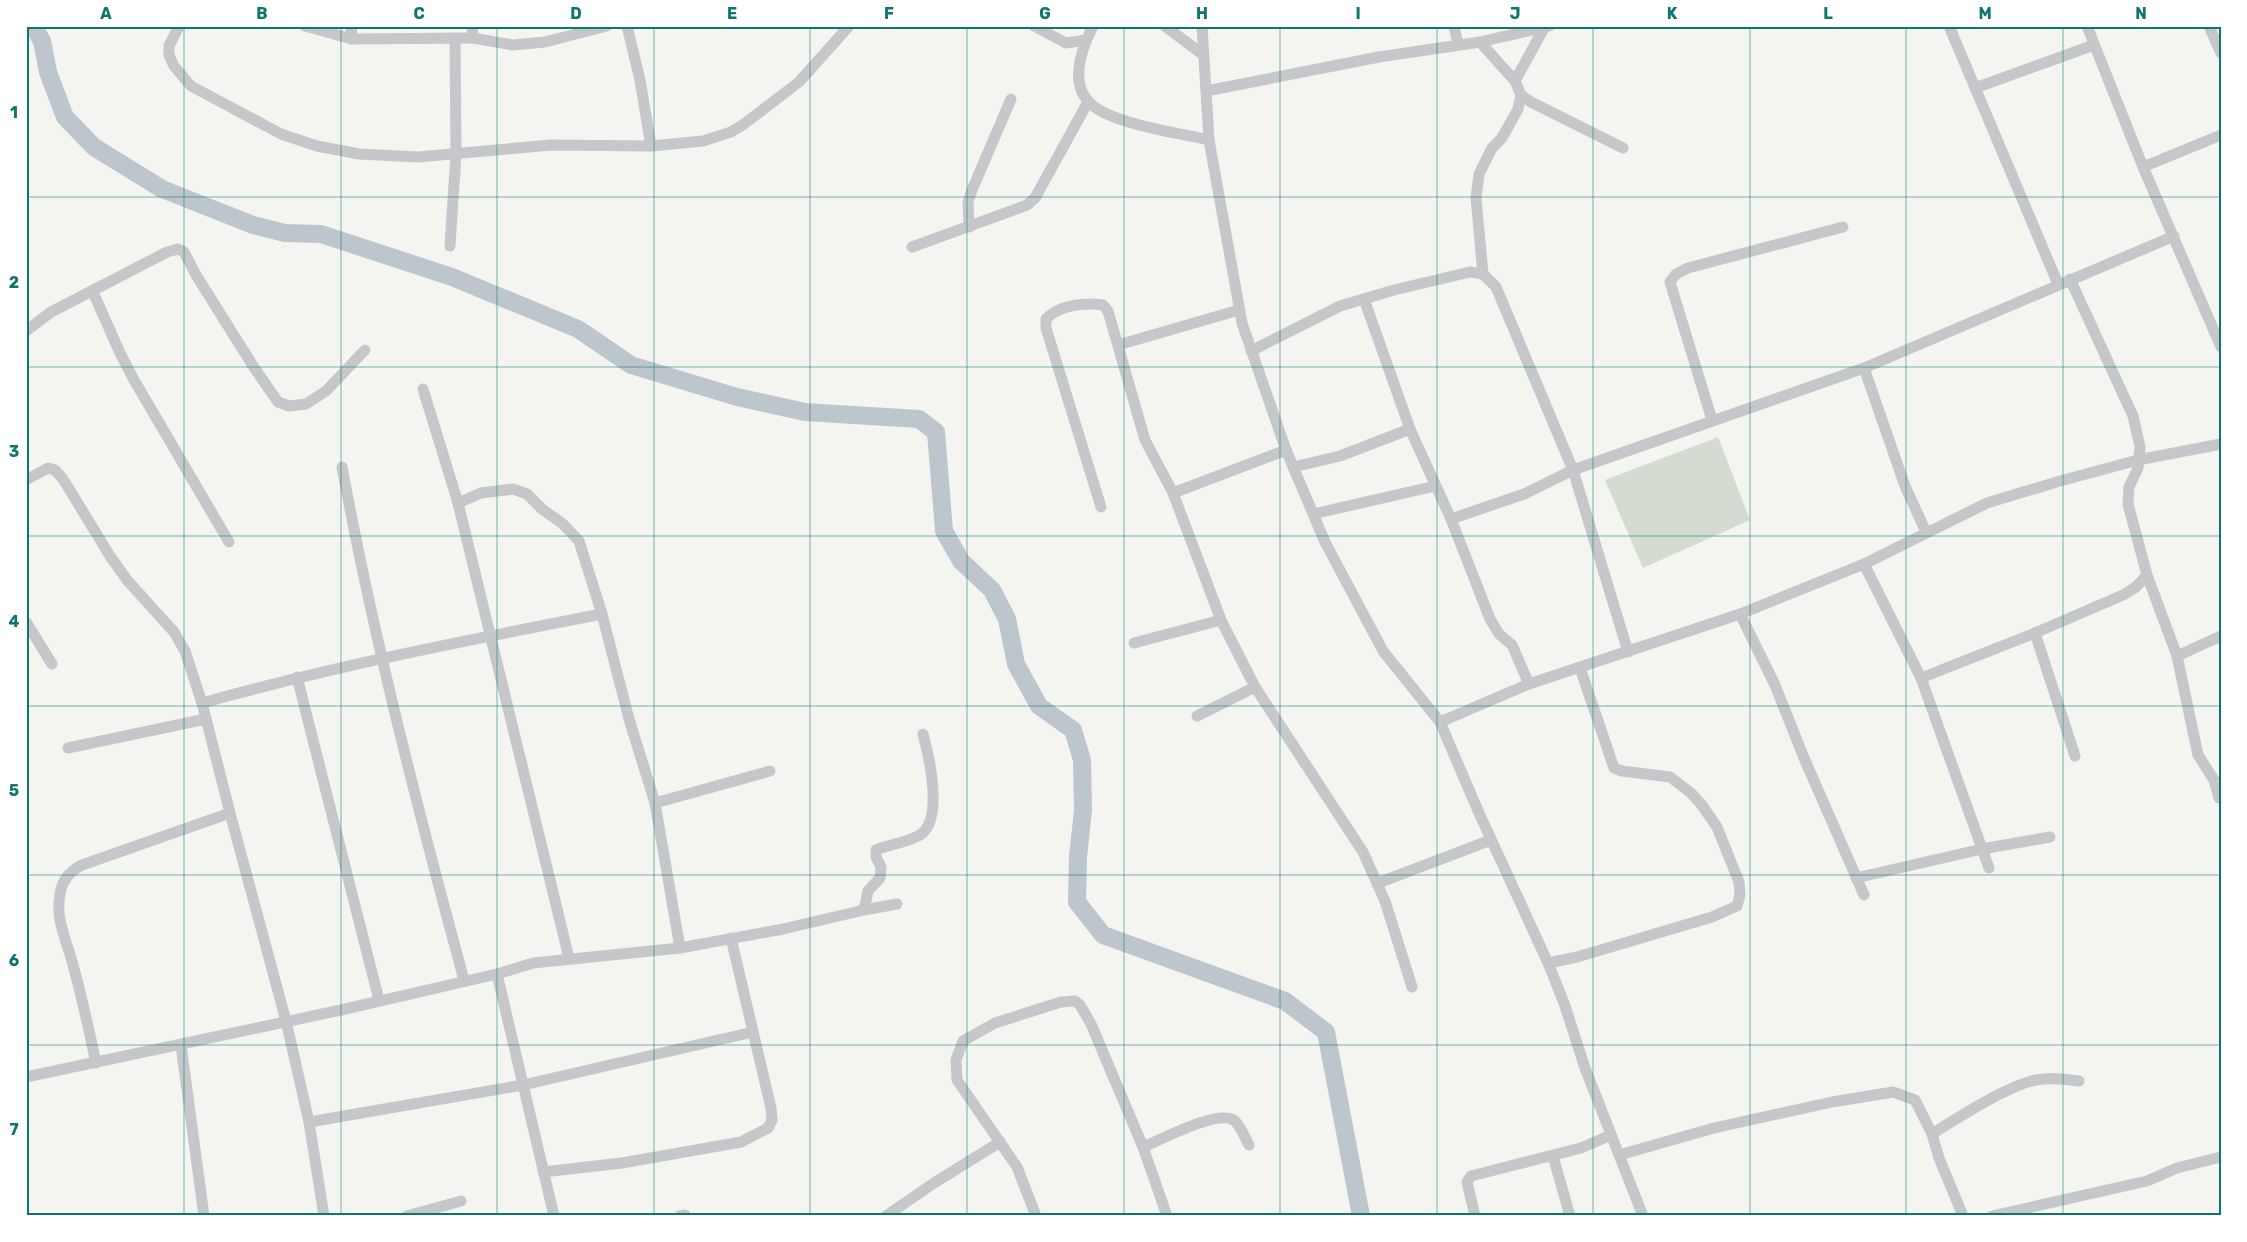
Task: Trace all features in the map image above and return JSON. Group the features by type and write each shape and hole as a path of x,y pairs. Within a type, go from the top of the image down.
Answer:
{"street":[{"path":"179,26 169,46 174,66 191,86 281,134 317,146 359,154 418,157 551,145 651,146 703,141 731,132 799,82 849,26"},
{"path":"306,26 352,39 455,38 473,32 513,44 545,42 607,26"},
{"path":"351,26 352,39"},
{"path":"627,26 640,80 651,146"},
{"path":"1034,26 1066,43 1086,40"},
{"path":"1092,26 1086,40 1078,72 1079,81 1088,102 1103,112 1124,121 1210,140"},
{"path":"1165,26 1202,54"},
{"path":"1202,26 1202,54 1210,140 1240,310 1251,351 1268,392 1286,450 1325,542 1383,651 1440,722 1491,840 1548,964 1643,1216"},
{"path":"1454,26 1458,44"},
{"path":"1949,26 2058,284"},
{"path":"2087,26 2143,167 2216,328 2221,347"},
{"path":"2209,26 2221,53"},
{"path":"1206,90 1379,57 1480,42 1547,27"},
{"path":"1515,81 1547,27"},
{"path":"450,246 456,154 455,38"},
{"path":"1480,42 1515,81 1522,95 1531,102 1624,148"},
{"path":"1974,88 2094,45"},
{"path":"1483,274 1476,198 1479,174 1492,148 1502,138 1518,109 1522,95"},
{"path":"969,227 968,202 1011,99"},
{"path":"912,247 1027,205 1035,198 1088,102"},
{"path":"2143,167 2221,135"},
{"path":"1712,420 1670,282 1676,274 1688,268 1843,227"},
{"path":"1451,519 1524,494 1573,470 1864,368 2174,236"},
{"path":"26,331 52,312 167,252 181,250 254,369 278,402 289,406 306,404 326,390 365,350"},
{"path":"1251,351 1340,306 1470,272 1483,274 1496,287 1573,470 1628,652"},
{"path":"2070,279 2133,416 2139,436 2138,468 2127,495 2147,575 2177,656 2198,755 2214,780 2219,798"},
{"path":"93,292 130,374 229,542"},
{"path":"1364,299 1410,429 1451,519 1492,624 1499,634 1512,645 1529,684"},
{"path":"1101,507 1046,328 1046,319 1051,313 1071,306 1090,303 1103,304 1108,311 1146,440 1172,493 1220,620 1255,687 1363,852 1378,883 1412,987"},
{"path":"1118,345 1240,310"},
{"path":"1864,368 1905,486 1926,532"},
{"path":"423,389 458,503 569,958"},
{"path":"1293,467 1340,456 1410,429"},
{"path":"1440,722 1529,684 1740,614 1864,564 1986,503 2138,460 2220,445"},
{"path":"1172,493 1286,450"},
{"path":"342,467 381,659 413,791 464,980"},
{"path":"26,480 48,468 55,470 127,580 174,632 185,651 202,703 286,1021 309,1122 324,1216"},
{"path":"1313,514 1435,486"},
{"path":"458,503 482,493 513,489 527,494 542,509 563,524 579,541 602,614 629,719 656,803 680,948"},
{"path":"1864,564 1921,678 1989,868"},
{"path":"1921,678 2035,634 2123,595 2136,587 2147,575"},
{"path":"202,703 297,677 602,614"},
{"path":"1740,614 1775,685 1804,758 1864,895"},
{"path":"1134,643 1220,620"},
{"path":"26,622 52,664"},
{"path":"2035,634 2076,756"},
{"path":"2177,656 2221,636"},
{"path":"1548,964 1585,955 1712,917 1737,906 1740,895 1738,882 1717,826 1691,793 1670,777 1622,772 1614,768 1580,668"},
{"path":"297,677 378,1000"},
{"path":"1196,716 1255,687"},
{"path":"68,748 206,719"},
{"path":"864,910 868,891 880,878 881,867 876,857 876,850 901,843 922,834 930,823 933,811 930,758 923,734"},
{"path":"656,803 770,770"},
{"path":"96,1063 73,963 61,927 58,910 64,880 72,870 82,865 230,813"},
{"path":"1856,878 1982,849 2050,837"},
{"path":"1378,883 1491,840"},
{"path":"26,1077 181,1045 497,974 533,963 680,948 782,929 898,904"},
{"path":"543,1172 622,1163 742,1142 768,1128 772,1120 771,1108 731,938"},
{"path":"497,974 554,1216"},
{"path":"1036,1216 1016,1167 957,1080 956,1060 963,1041 996,1023 1061,1002 1075,1001 1080,1005 1091,1024 1143,1147 1167,1216"},
{"path":"309,1122 522,1086 753,1032"},
{"path":"181,1045 204,1216"},
{"path":"1932,1134 1968,1112 2012,1089 2036,1080 2060,1078 2079,1081"},
{"path":"1619,1156 1714,1128 1832,1102 1893,1092 1915,1100 1932,1134 1939,1158 1963,1216"},
{"path":"1143,1147 1194,1125 1226,1117 1235,1122 1248,1145"},
{"path":"1475,1216 1466,1182 1471,1176 1581,1148 1611,1135"},
{"path":"886,1216 934,1183 1000,1142"},
{"path":"1553,1156 1570,1216"},
{"path":"1992,1216 2147,1181 2177,1168 2221,1156"},
{"path":"408,1216 461,1201"}],"shaded area":[{"path":"1718,437 1750,520 1643,568 1605,480"}],"waterway":[{"path":"33,26 42,41 48,72 65,117 94,147 162,189 253,225 285,233 321,234 452,277 578,329 631,365 737,397 805,412 919,419 936,432 944,531 961,561 992,590 1007,619 1016,664 1039,706 1073,730 1082,760 1083,810 1078,857 1077,902 1103,935 1285,1001 1326,1032 1361,1216"}]}
